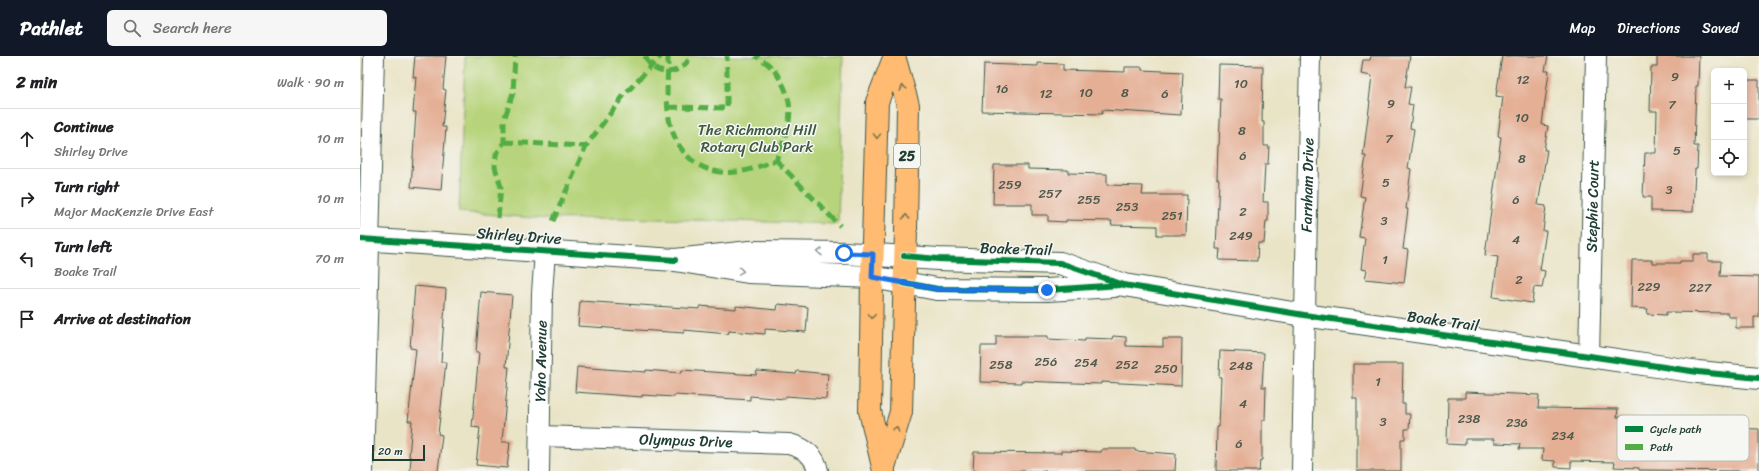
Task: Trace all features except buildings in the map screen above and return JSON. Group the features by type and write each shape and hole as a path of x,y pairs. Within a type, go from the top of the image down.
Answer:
{"main road":[{"name":"25","path":"884,469 901,412 888,280 889,255 878,102 894,57"},
{"name":"25","path":"884,469 870,411 888,280 889,255 908,105 894,57"}],"street":[{"path":"364,471 364,239 374,56"},
{"name":"Farnham Drive","path":"1302,471 1310,56"},
{"name":"Stephie Court","path":"1589,356 1596,56"},
{"name":"Shirley Drive","path":"364,239 675,260 748,272 888,280"},
{"name":"Yoho Avenue","path":"540,471 542,293 545,252"},
{"name":"Shirley Drive","path":"675,260 750,252 889,255"},
{"name":"Boake Trail","path":"889,255 938,259 1060,263 1124,285 1304,315 1698,372 1759,378"},
{"name":"Boake Trail","path":"888,280 937,289 1047,290 1124,285"},
{"name":"Olympus Drive","path":"540,436 789,444 803,448 812,457 818,471"}],"green space":[{"name":"The Richmond Hill Rotary Club Park","path":"465,56 843,56 838,224 618,218 547,219 459,212"}],"marked path":[{"path":"498,218 501,187 495,167 496,155 504,142 504,120 513,93 515,56"},
{"path":"645,56 655,69 668,72 681,68 687,63 691,56"},
{"path":"553,221 586,146 624,95 661,56"},
{"path":"668,56 668,115 674,136 680,147 696,164 706,169 718,172 743,171 776,160 787,131 790,112 786,92 781,81 771,67 755,56"},
{"path":"669,107 727,108 727,56"},
{"path":"504,142 586,146"},
{"path":"776,160 840,226"}],"cycle path":[{"path":"360,239 675,260"},
{"path":"904,256 938,259 1060,263 1124,285 1304,315 1698,372 1759,378"},
{"path":"904,283 937,289 1047,290 1120,285"}],"route":[{"path":"844,253 873,254 872,277 888,279 921,287 937,289 1047,290"}]}
